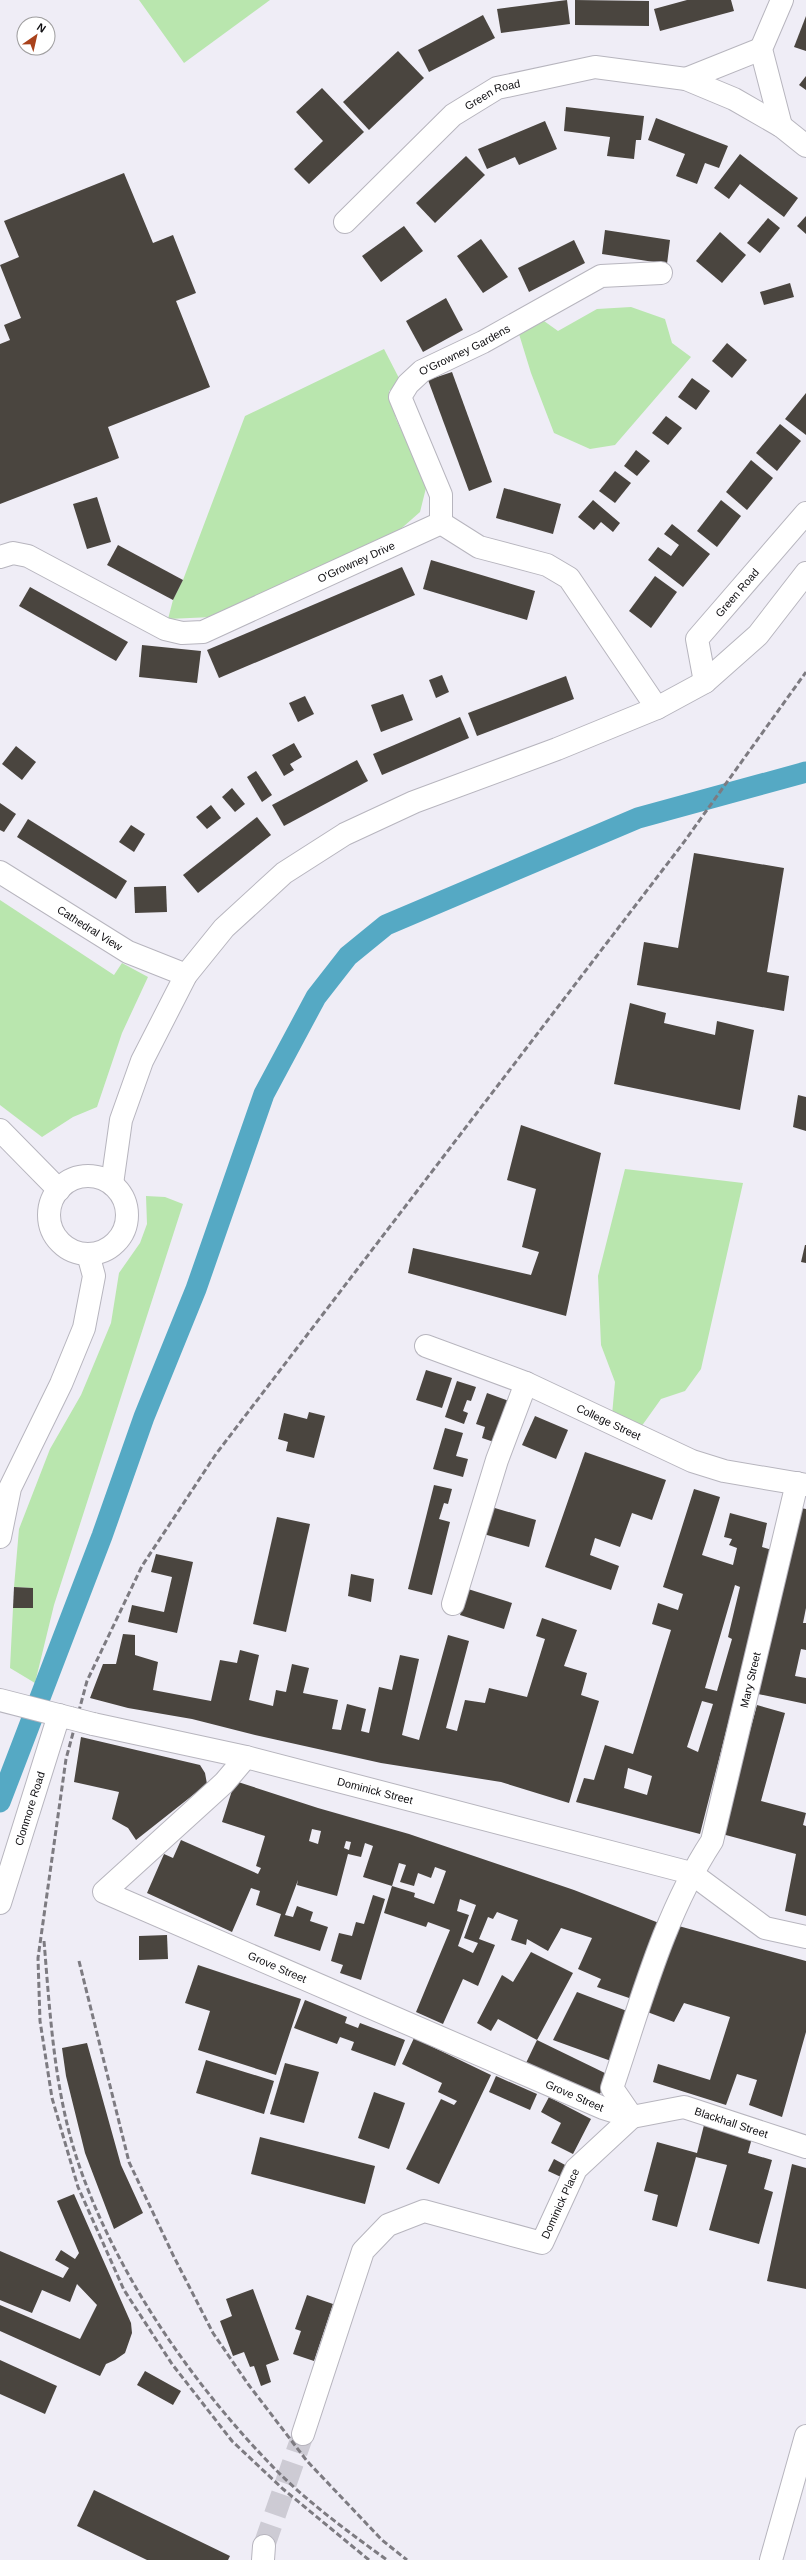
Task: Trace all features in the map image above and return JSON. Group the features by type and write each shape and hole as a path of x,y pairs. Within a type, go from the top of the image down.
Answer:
{"street":[{"path":"781,126 761,49 782,0"},
{"name":"Green Road","path":"686,79 761,49"},
{"name":"Green Road","path":"345,222 452,115 497,88 596,67 686,79 734,99 781,126 806,146"},
{"name":"O'Growney Gardens","path":"441,523 441,495 400,397 408,384 422,371 482,342 601,276 661,273"},
{"name":"Green Road","path":"697,686 697,639 806,513"},
{"path":"441,523 479,547 547,565 569,578 657,708"},
{"name":"O'Growney Drive","path":"0,557 13,553 28,556 165,630 182,634 203,632 441,523"},
{"path":"112,1184 121,1120 142,1061 186,974 224,928 284,873 345,834 414,802 557,749 657,708 697,686 758,635 806,573"},
{"name":"Cathedral View","path":"0,872 128,952 186,974"},
{"path":"0,1130 59,1190"},
{"path":"82,1177 102,1179 112,1184 121,1194 126,1205 127,1217 125,1228 121,1236 110,1248 88,1254 80,1253 66,1247 53,1231 49,1214 52,1201 59,1190 72,1180 82,1177"},
{"path":"0,1538 10,1488 61,1384 84,1328 94,1276 88,1254"},
{"name":"College Street","path":"426,1346 526,1383 692,1461 724,1471 801,1484"},
{"path":"453,1604 497,1460 526,1383"},
{"name":"Mary Street","path":"691,1873 712,1841 801,1484"},
{"name":"Dominick Street","path":"5,1702 93,1724 246,1757 691,1873"},
{"name":"Clonmore Road","path":"0,1903 62,1716"},
{"name":"Grove Street","path":"246,1757 224,1783 104,1892 603,2108 632,2117"},
{"path":"632,2117 612,2088 668,1922 691,1873 765,1928 806,1937"},
{"name":"Blackhall Street","path":"632,2117 684,2107 806,2147"},
{"name":"Dominick Place","path":"303,2434 363,2251 388,2224 424,2211 542,2243 576,2169 632,2117"},
{"path":"771,2560 806,2436"}],"green space":[{"path":"139,0 270,0 184,63"},
{"path":"631,307 665,319 672,343 691,357 615,445 590,449 554,433 531,373 519,334 544,321 558,331 597,309"},
{"path":"384,349 401,382 389,391 396,419 427,484 420,512 395,534 212,617 168,619 173,600 183,580 245,416"},
{"path":"0,900 114,975 122,963 148,977 122,1033 97,1107 73,1117 42,1137 0,1105"},
{"path":"625,1169 743,1183 701,1369 685,1391 661,1399 641,1427 612,1415 615,1382 601,1345 598,1276"},
{"path":"146,1196 165,1197 183,1204 54,1605 35,1683 10,1668 13,1608 33,1608 33,1588 14,1587 19,1529 50,1449 81,1395 111,1323 119,1273 140,1243 147,1224"}],"building":[{"path":"567,0 570,24 501,33 497,9"},
{"path":"575,0 649,1 649,26 575,25"},
{"path":"687,0 731,0 734,11 660,31 654,9"},
{"path":"483,15 495,38 429,72 418,50"},
{"path":"806,16 806,51 794,47"},
{"path":"398,51 424,78 369,130 343,102"},
{"path":"806,76 806,90 799,85"},
{"path":"322,88 364,132 309,184 294,169 323,141 296,112"},
{"path":"566,107 644,116 641,140 636,140 634,159 607,156 610,137 564,131"},
{"path":"656,118 728,146 719,168 705,163 697,184 676,176 685,154 648,140"},
{"path":"545,121 557,149 519,165 515,157 487,169 478,149"},
{"path":"740,154 798,198 784,217 740,184 729,199 714,188"},
{"path":"466,156 485,175 435,223 416,203"},
{"path":"124,173 153,243 173,235 196,293 176,301 210,387 108,427 119,458 0,504 0,344 10,340 4,325 21,318 0,265 19,257 4,221"},
{"path":"806,216 806,234 797,226"},
{"path":"768,218 780,228 760,253 747,243"},
{"path":"404,226 423,251 381,282 362,256"},
{"path":"605,230 670,240 667,264 602,254"},
{"path":"720,232 746,255 722,283 696,261"},
{"path":"481,239 508,277 483,293 457,256"},
{"path":"574,240 585,263 529,292 518,268"},
{"path":"790,283 794,297 764,305 760,292"},
{"path":"446,298 463,330 423,352 406,321"},
{"path":"727,343 747,360 732,378 712,361"},
{"path":"452,372 492,482 469,491 428,380"},
{"path":"692,378 710,391 696,410 678,397"},
{"path":"806,393 806,435 785,419"},
{"path":"666,416 682,428 668,445 652,433"},
{"path":"780,424 801,441 777,471 756,453"},
{"path":"636,450 650,461 637,476 624,466"},
{"path":"751,460 773,478 747,510 726,492"},
{"path":"615,471 631,483 615,503 599,491"},
{"path":"504,488 561,504 553,534 496,518"},
{"path":"97,497 111,542 87,549 73,504"},
{"path":"593,500 620,523 613,532 601,522 594,530 578,517"},
{"path":"721,500 741,516 717,547 697,531"},
{"path":"672,524 710,554 683,587 648,560 658,547 671,556 679,545 664,534"},
{"path":"118,545 183,580 173,600 107,565"},
{"path":"431,560 535,591 527,620 423,589"},
{"path":"402,567 415,595 219,678 207,650"},
{"path":"655,576 677,592 651,628 629,611"},
{"path":"30,587 128,642 116,661 19,606"},
{"path":"142,645 201,651 197,683 139,677"},
{"path":"442,675 449,692 436,698 429,680"},
{"path":"566,676 574,699 477,736 468,713"},
{"path":"403,694 413,720 381,732 371,705"},
{"path":"305,696 314,714 298,722 289,703"},
{"path":"460,717 469,738 382,775 373,754"},
{"path":"294,743 302,757 290,764 294,770 284,776 272,755"},
{"path":"16,746 36,762 22,780 2,764"},
{"path":"357,760 368,781 284,826 272,805"},
{"path":"256,771 272,795 262,802 247,777"},
{"path":"232,788 245,804 235,812 222,797"},
{"path":"0,803 16,814 4,832 0,830"},
{"path":"211,805 221,818 207,829 196,817"},
{"path":"257,817 271,835 198,893 183,875"},
{"path":"28,819 127,881 116,899 17,837"},
{"path":"131,825 145,834 134,852 119,842"},
{"path":"694,853 784,868 767,972 789,976 784,1011 637,985 644,942 678,948"},
{"path":"166,886 167,912 135,913 134,887"},
{"path":"630,1003 666,1013 664,1023 715,1035 717,1021 754,1030 740,1110 614,1084"},
{"path":"798,1095 806,1097 806,1131 793,1127"},
{"path":"521,1125 601,1153 566,1316 408,1273 413,1248 531,1275 539,1252 522,1247 536,1189 507,1180"},
{"path":"806,1245 806,1263 801,1262"},
{"path":"426,1370 452,1378 442,1408 416,1400"},
{"path":"457,1381 476,1387 471,1401 467,1400 463,1411 468,1413 464,1424 445,1417"},
{"path":"487,1393 509,1401 494,1442 482,1438 485,1427 476,1424"},
{"path":"309,1412 325,1416 314,1458 286,1451 288,1442 278,1439 284,1413 307,1419"},
{"path":"535,1416 568,1430 556,1459 522,1445"},
{"path":"445,1428 463,1433 456,1456 468,1459 463,1477 433,1469"},
{"path":"585,1452 666,1480 652,1520 632,1513 620,1547 595,1538 590,1555 619,1566 611,1590 545,1567"},
{"path":"434,1485 452,1489 448,1504 444,1503 439,1519 450,1522 432,1595 408,1589"},
{"path":"694,1489 720,1497 702,1555 733,1565 737,1548 729,1545 732,1539 724,1537 730,1513 767,1523 762,1547 772,1550 700,1834 576,1802 584,1778 594,1780 605,1745 633,1754 671,1630 652,1624 658,1603 678,1610 683,1594 663,1587","holes":["735,1585 740,1587 728,1637 732,1639 717,1691 705,1688","702,1701 713,1704 698,1752 687,1747","628,1768 652,1776 647,1795 624,1788"]},
{"path":"488,1506 536,1520 529,1547 480,1533"},
{"path":"801,1508 806,1509 806,1608 803,1623 806,1623 806,1650 801,1649 795,1676 806,1678 806,1704 758,1694"},
{"path":"277,1517 310,1524 286,1632 253,1624"},
{"path":"156,1554 193,1562 177,1633 128,1622 132,1605 164,1612 172,1577 151,1572"},
{"path":"351,1574 374,1579 371,1602 348,1596"},
{"path":"14,1587 33,1588 33,1608 13,1608"},
{"path":"468,1589 512,1603 504,1629 460,1615"},
{"path":"542,1618 577,1630 564,1666 587,1673 581,1695 599,1701 569,1803 501,1782 381,1763 255,1735 192,1719 128,1708 90,1698 103,1664 116,1664 123,1634 135,1635 135,1655 158,1662 153,1690 211,1701 220,1660 237,1663 240,1650 259,1655 249,1700 273,1706 276,1690 286,1692 292,1664 309,1668 303,1693 338,1700 332,1729 341,1730 347,1704 366,1709 361,1731 369,1733 379,1687 392,1690 400,1655 419,1659 402,1735 419,1740 448,1635 469,1641 446,1728 457,1731 465,1700 485,1703 489,1688 527,1697 545,1639 536,1636"},
{"path":"757,1705 785,1713 761,1801 806,1813 803,1825 806,1826 806,1916 785,1911 796,1854 722,1834"},
{"path":"81,1737 200,1765 205,1773 207,1784 136,1840 128,1828 112,1819 119,1792 74,1782"},
{"path":"235,1781 318,1808 409,1834 574,1890 659,1923 632,1999 597,1987 601,1979 578,1969 592,1938 561,1928 548,1951 527,1939 526,1945 511,1940 518,1920 497,1912 493,1919 488,1917 479,1939 495,1945 478,1986 463,1979 443,2024 416,2012 450,1930 428,1922 426,1927 384,1913 392,1886 363,1877 373,1846 365,1843 361,1857 348,1854 337,1896 297,1885 298,1880 285,1915 293,1917 297,1906 313,1912 310,1921 328,1927 320,1951 274,1936 281,1914 256,1905 260,1891 251,1888 232,1932 147,1893 164,1854 173,1858 181,1840 258,1874 261,1868 256,1866 265,1836 222,1822","holes":["312,1829 321,1831 318,1844 309,1841","346,1841 351,1842 349,1850 344,1848","399,1863 406,1865 400,1882 414,1886 418,1873 431,1878 435,1867 446,1871 434,1904 414,1897 415,1893 392,1886","460,1899 476,1905 464,1938 478,1943 473,1953 458,1946 469,1915 457,1911"]},
{"path":"373,1895 385,1899 361,1980 340,1973 343,1965 331,1961 339,1933 352,1936 356,1922 364,1924"},
{"path":"675,1925 806,1961 806,2032 782,2117 749,2105 757,2080 737,2074 726,2105 653,2082 658,2064 710,2080 730,2017 684,2003 674,2022 642,2010"},
{"path":"167,1935 168,1959 139,1960 139,1936"},
{"path":"531,1952 573,1973 537,2040 498,2019 491,2031 477,2023 502,1975 513,1982"},
{"path":"198,1965 301,1999 276,2075 198,2050 210,2011 185,2003"},
{"path":"577,1992 627,2011 611,2061 553,2040"},
{"path":"305,2000 347,2017 345,2023 358,2028 360,2023 405,2040 395,2066 351,2050 354,2042 340,2037 337,2044 294,2028"},
{"path":"414,2038 491,2075 439,2184 406,2169 441,2099 454,2105 457,2101 438,2092 442,2083 402,2064"},
{"path":"537,2040 609,2075 598,2098 526,2063"},
{"path":"87,2043 121,2165 143,2213 114,2229 85,2153 66,2076 62,2048"},
{"path":"206,2060 274,2081 264,2114 196,2093"},
{"path":"285,2063 319,2072 304,2123 270,2114"},
{"path":"496,2076 537,2094 530,2110 489,2092"},
{"path":"374,2092 405,2103 389,2149 358,2138"},
{"path":"549,2097 591,2119 573,2154 551,2143 561,2123 541,2112"},
{"path":"704,2125 752,2138 748,2153 772,2160 764,2189 773,2192 759,2244 709,2230 727,2165 696,2157 677,2227 652,2220 658,2195 644,2191 657,2142 697,2153"},
{"path":"260,2137 375,2166 365,2204 251,2174"},
{"path":"554,2159 567,2166 561,2177 548,2171"},
{"path":"792,2164 806,2168 806,2289 767,2281"},
{"path":"74,2194 131,2323 132,2333 125,2353 106,2364 100,2376 0,2331 0,2305 80,2339 97,2305 77,2284 70,2302 42,2290 32,2313 0,2300 0,2251 63,2278 69,2268 55,2260 61,2250 75,2259 79,2253 57,2201"},
{"path":"253,2289 279,2360 266,2365 271,2382 261,2386 254,2366 250,2367 244,2352 233,2356 220,2321 232,2316 226,2299"},
{"path":"307,2295 333,2304 314,2361 293,2354 301,2331 295,2329"},
{"path":"0,2360 57,2386 45,2414 0,2394"},
{"path":"145,2371 181,2391 173,2405 137,2385"},
{"path":"94,2490 230,2556 228,2560 147,2560 77,2526"}],"waterway":[{"path":"0,1802 102,1536 144,1417 196,1289 264,1094 316,997 348,956 386,925 638,818 806,772"}],"tunnel":[{"path":"264,2546 303,2434"}],"railway":[{"path":"369,2560 283,2489 232,2441 172,2364 124,2290 78,2187 52,2098 40,2021 38,1958 66,1759 87,1681 142,1566 216,1454 684,842 806,672"},
{"path":"44,1941 54,2050 69,2130 76,2156 92,2199 111,2242 134,2284 186,2365 246,2438 290,2484 345,2529 387,2560"},
{"path":"79,1961 129,2162 174,2257 213,2333 248,2384 307,2461 382,2540 407,2560"}]}
